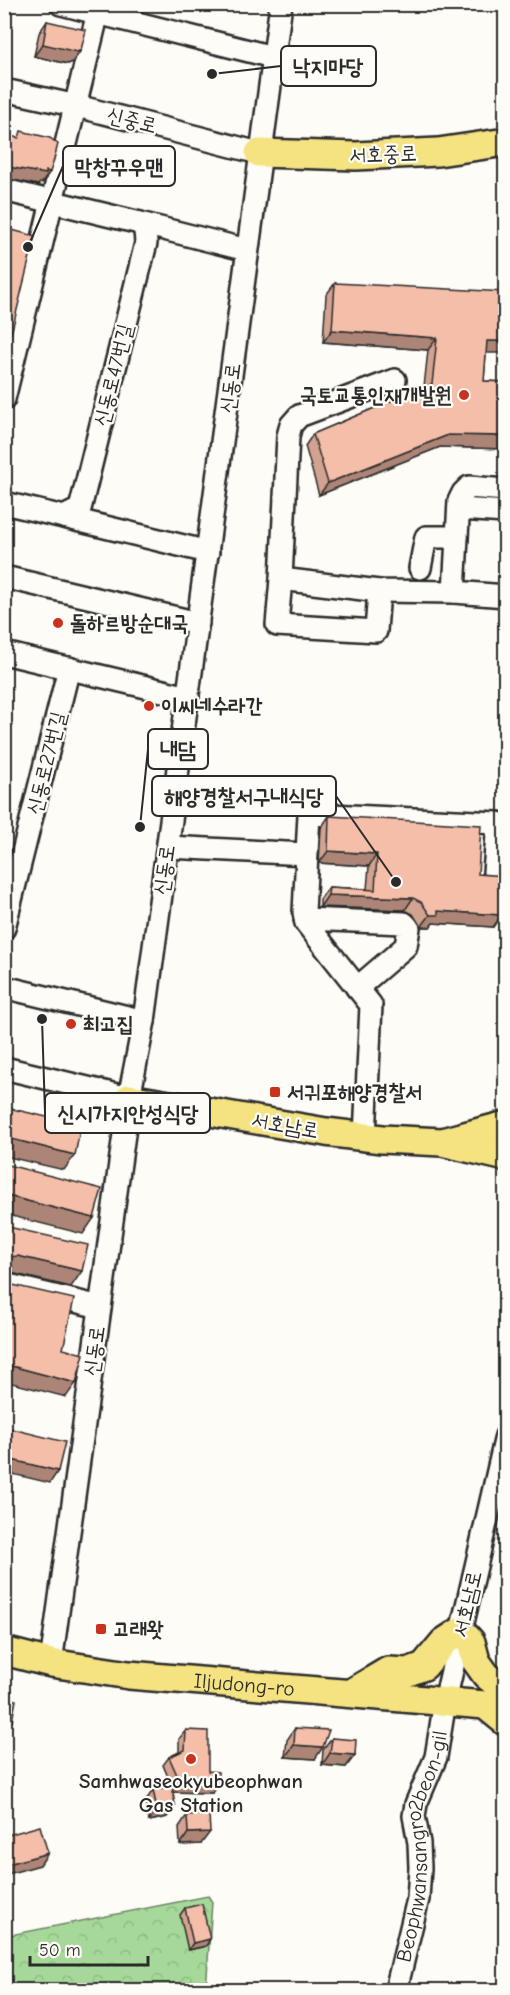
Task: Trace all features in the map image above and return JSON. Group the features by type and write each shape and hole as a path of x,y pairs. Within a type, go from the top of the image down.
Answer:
{"main road":[{"name":"서호중로","path":"259,153 368,155 438,152 506,142"},
{"name":"서호남로","path":"129,1098 326,1132 442,1142"},
{"path":"442,1142 506,1125"},
{"path":"442,1142 506,1157"},
{"path":"351,1693 388,1671 408,1672 424,1666 444,1642 461,1631 471,1642 476,1661 498,1695 506,1722"},
{"name":"Iljudong-ro","path":"4,1651 51,1663 129,1675 445,1701 498,1695"}],"street":[{"path":"61,4 99,9 273,57"},
{"name":"신동로","path":"51,1663 129,1098 144,1021 280,4"},
{"path":"4,399 99,9"},
{"name":"신중로","path":"4,90 77,106 259,153"},
{"path":"4,190 247,250"},
{"name":"신동로47번길","path":"63,517 80,509 146,243 145,230 140,224"},
{"path":"379,591 376,631 277,625 288,436 291,425 299,416 395,380"},
{"path":"454,592 459,509 463,493 469,487 506,490"},
{"path":"4,504 208,552"},
{"path":"459,509 506,512"},
{"path":"420,568 426,537 457,537"},
{"path":"4,577 198,623"},
{"path":"281,579 379,591 454,592 506,596"},
{"path":"4,653 188,697"},
{"name":"신동로27번길","path":"4,928 69,668"},
{"path":"365,1137 371,1005 306,923 306,854 309,814 498,823 494,872"},
{"path":"168,847 306,854"},
{"path":"305,919 404,923 409,928 406,946 357,988"},
{"path":"4,987 144,1021"},
{"path":"4,1068 129,1098"},
{"path":"4,1284 100,1307"},
{"name":"서호남로","path":"445,1701 505,1437"},
{"name":"Beophwansangro2beon-gil","path":"396,1990 418,1899 420,1868 419,1843 414,1816 416,1804 436,1757 445,1701"}],"green space":[{"path":"208,1896 212,1902 206,1990 5,1990 5,1936"}],"building":[{"path":"47,21 86,30 81,50 77,52 43,44"},
{"path":"21,131 50,138 58,144 50,172 46,171 46,174 9,167 4,169 4,135 19,138"},
{"path":"4,189 9,192 4,207"},
{"path":"4,228 35,236 4,363"},
{"name":"국토교통인재개발원","path":"335,283 506,292 506,341 487,341 484,381 506,382 506,436 448,435 328,483 313,434 432,384 437,338 332,330"},
{"path":"329,816 481,825 478,874 506,876 506,908 502,915 438,911 438,915 430,915 421,902 413,898 328,895 329,887 375,890 377,854 328,851"},
{"path":"4,1107 81,1125 75,1155 4,1137"},
{"path":"4,1164 102,1189 94,1218 4,1195"},
{"path":"4,1226 88,1245 82,1271 18,1256 4,1256"},
{"path":"4,1283 74,1299 63,1349 84,1354 76,1383 4,1364"},
{"path":"4,1427 65,1442 58,1471 4,1458"},
{"path":"4,1698 16,1700 12,1721 4,1719"},
{"path":"295,1728 329,1730 323,1747 294,1745"},
{"path":"186,1730 208,1731 208,1771 218,1772 218,1784 177,1783 177,1775 169,1757 185,1750"},
{"path":"332,1738 356,1740 355,1755 330,1753"},
{"path":"172,1786 175,1805 157,1809 153,1790"},
{"path":"209,1814 210,1832 188,1833 187,1815"},
{"path":"40,1826 48,1853 4,1865 4,1836"},
{"path":"202,1904 210,1939 193,1943 185,1908"}],"place":[{"name":"낙지마당","path":"212,74"},
{"name":"막창꾸우맨","path":"28,247"},
{"name":"국토교통인재개발원","path":"464,395"},
{"name":"돌하르방순대국","path":"58,623"},
{"name":"이씨네수라간","path":"149,706"},
{"name":"내담","path":"140,827"},
{"name":"해양경찰서구내식당","path":"396,882"},
{"name":"신시가지안성식당","path":"42,1019"},
{"name":"최고집","path":"71,1024"},
{"name":"서귀포해양경찰서","path":"275,1092"},
{"name":"고래왓","path":"101,1629"},
{"name":"Samhwaseokyubeophwan Gas Station","path":"191,1759"}]}
